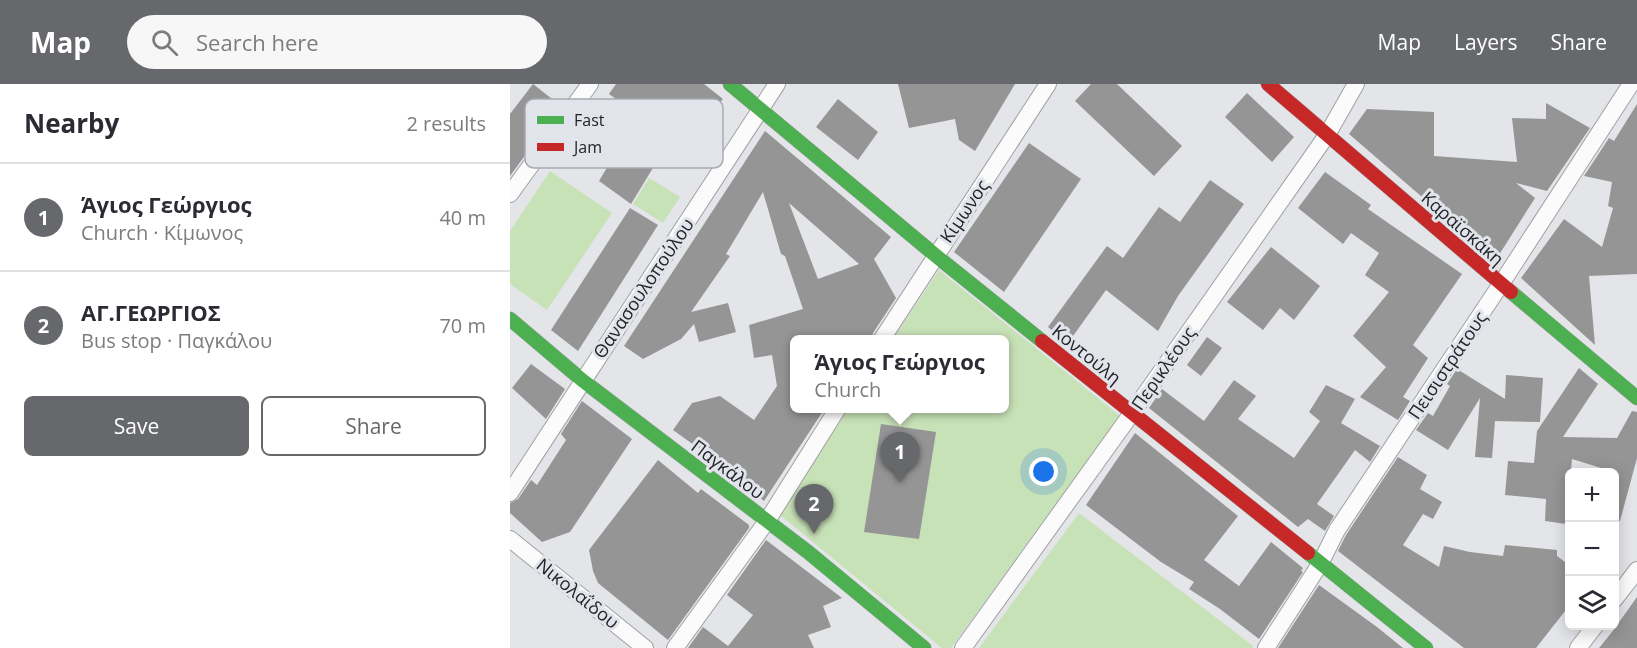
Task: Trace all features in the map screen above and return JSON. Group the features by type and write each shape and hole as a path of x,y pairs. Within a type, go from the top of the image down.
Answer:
{"main road":[{"name":"Κοντούλη","path":"730,84 935,255 1426,648"},
{"name":"Καραϊσκάκη","path":"1268,84 1637,398"},
{"name":"Παγκάλου","path":"510,319 582,380 808,552 924,648"}],"street":[{"path":"579,99 590,84"},
{"name":"Θανασουλοπούλου","path":"723,167 777,84"},
{"name":"Κίμωνος","path":"885,335 1048,84"},
{"name":"Περικλέους","path":"963,648 1132,413 1327,135 1356,84"},
{"name":"Πεισιστράτους","path":"1266,648 1320,564 1337,530 1631,84"},
{"path":"510,194 529,168"},
{"name":"Θανασουλοπούλου","path":"510,492 722,168"},
{"path":"675,648 767,520 835,413"},
{"name":"Νικολαΐδου","path":"510,539 645,648"},
{"path":"1619,593 1637,570"},
{"path":"1578,648 1592,630"}],"green space":[{"path":"550,171 612,213 547,310 510,284 510,231"},
{"path":"649,178 680,197 663,223 633,204"},
{"path":"939,270 1120,416 951,648 942,648 780,515 845,413 1009,413 1009,335 896,335"},
{"path":"1079,513 1253,646 1252,648 979,648"}],"building":[{"path":"533,84 552,99 525,99 525,155 510,176 510,114"},
{"path":"616,84 704,84 723,99 616,99 609,94"},
{"path":"898,84 1015,84 975,151 959,140 955,119 909,128"},
{"path":"1091,84 1117,84 1182,146 1154,176 1075,101"},
{"path":"1247,93 1294,137 1272,162 1225,117"},
{"path":"838,99 878,132 858,160 816,127"},
{"path":"1546,103 1590,128 1547,191 1516,183 1535,198 1497,258 1473,241 1349,134 1367,109 1434,112 1434,156 1517,162 1512,118 1546,119"},
{"path":"1637,104 1637,274 1589,276 1595,345 1521,278 1564,219 1602,247 1613,208 1608,206 1612,182 1584,176 1609,138 1614,141"},
{"path":"765,131 891,237 874,259 896,298 873,335 790,335 790,413 822,413 764,501 717,465 719,463 673,430 692,403 720,396 754,420 777,386 772,355 754,358 749,325 803,309 785,256 781,254 763,192 726,254 730,256 691,312 728,303 736,332 699,342 694,324 681,339 643,359 624,346","holes":["789,203 859,264 818,279"]},
{"path":"1029,143 1081,179 1004,292 954,252"},
{"path":"607,168 653,168 631,204 599,181"},
{"path":"1325,172 1371,205 1368,209 1462,274 1413,345 1428,358 1403,397 1410,401 1398,420 1360,397 1386,367 1353,336 1389,292 1365,275 1379,253 1351,233 1343,244 1298,208"},
{"path":"1210,180 1244,204 1178,296 1158,331 1106,290 1068,343 1048,327 1107,246 1123,258 1159,207 1180,222"},
{"path":"630,208 658,225 578,351 551,330"},
{"path":"1271,247 1320,286 1294,320 1280,308 1263,330 1227,302"},
{"path":"1207,337 1222,348 1201,376 1187,365"},
{"path":"531,364 565,389 546,419 512,388"},
{"path":"1579,368 1598,384 1563,437 1617,438 1632,411 1637,412 1637,458 1620,521 1619,468 1601,468 1572,459 1571,468 1565,468 1565,524 1545,521 1546,499 1505,495 1508,461 1534,463 1537,431"},
{"path":"1457,369 1505,399 1506,375 1543,378 1540,422 1495,421 1492,458 1475,457 1480,398 1448,450 1416,430 1428,413 1433,416 1450,386 1447,384"},
{"path":"1234,380 1256,396 1238,419 1294,458 1320,421 1309,412 1326,385 1355,399 1341,423 1380,446 1370,462 1355,450 1317,504 1334,516 1325,531 1308,519 1298,527 1149,408 1162,389 1204,421"},
{"path":"582,401 632,439 570,532 542,542 510,513 510,503 518,499 531,480 537,485 566,440 561,434"},
{"path":"881,424 936,432 919,539 864,532"},
{"path":"1135,433 1238,516 1204,560 1239,586 1271,542 1303,568 1301,571 1303,572 1259,639 1189,589 1194,582 1161,562 1086,505"},
{"path":"1398,457 1427,475 1420,489 1442,502 1433,519 1423,514 1403,545 1439,567 1444,546 1503,556 1505,545 1557,550 1557,556 1565,562 1565,611 1536,648 1464,648 1338,551 1346,535"},
{"path":"658,460 698,493 701,489 749,525 668,640 598,583 589,550"},
{"path":"766,540 842,598 823,606 831,627 808,635 814,648 688,648 703,627 728,646 753,615 727,595"},
{"path":"1319,585 1377,627 1403,648 1278,648"},
{"path":"1637,597 1637,648 1599,648 1613,630 1619,630 1619,622"}],"traffic: fast":[{"path":"730,84 1042,341"},
{"path":"1511,292 1637,398"},
{"path":"510,319 582,380 808,552 924,648"},
{"path":"1308,553 1426,648"}],"traffic: jam":[{"path":"1268,84 1511,292"},
{"path":"1042,341 1308,553"}],"place":[{"name":"Άγιος Γεώργιος","path":"900,482"},
{"name":"ΑΓ.ΓΕΩΡΓΙΟΣ","path":"814,534"}]}
